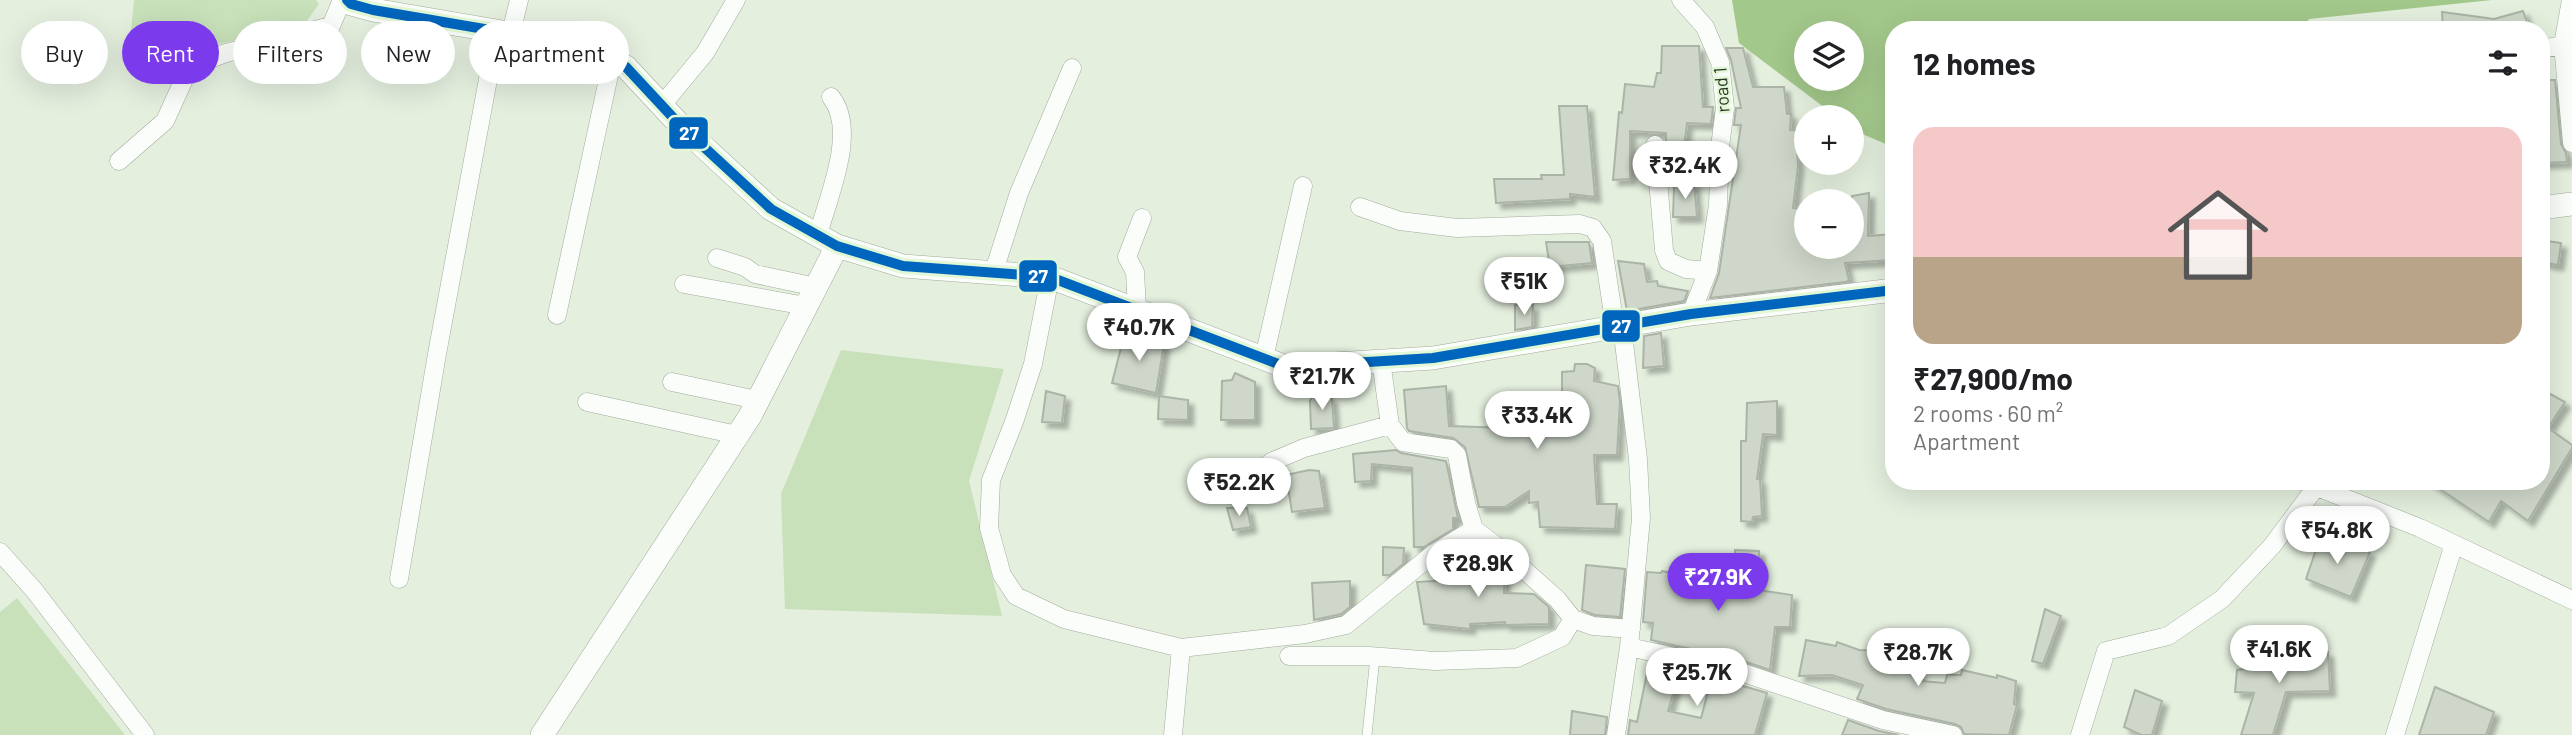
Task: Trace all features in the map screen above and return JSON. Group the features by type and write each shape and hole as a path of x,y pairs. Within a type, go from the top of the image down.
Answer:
{"street":[{"path":"118,162 165,121 190,66 226,53 331,26 344,0 373,10 406,8 469,23"},
{"path":"509,21 519,0"},
{"path":"662,105 705,53 736,0"},
{"name":"road 1","path":"1681,0 1705,27 1720,62 1726,108 1720,147 1718,205 1708,271 1691,314"},
{"path":"2571,0 2563,45 2572,144"},
{"path":"2550,47 2563,45"},
{"path":"993,274 1019,194 1072,68"},
{"path":"629,70 771,209 827,240 903,266 1050,277 1286,367 1433,358 1691,314 1885,291"},
{"path":"399,579 437,354 493,84"},
{"path":"557,315 607,84"},
{"path":"542,735 737,435 811,297 827,240 842,144 839,108 831,97"},
{"path":"1655,145 1664,250 1668,261 1686,269 1708,271"},
{"path":"1264,358 1303,186"},
{"path":"2550,207 2572,204"},
{"path":"1360,207 1400,221 1457,228 1580,224 1593,228 1602,241 1619,326 1638,459 1642,518 1630,638 1616,735"},
{"path":"1137,309 1135,272 1127,257 1142,218"},
{"path":"717,258 745,267 755,274 811,297"},
{"path":"1050,277 1033,364 991,480 989,528 1002,575 1016,596 1064,618 1181,649 1305,634 1346,625 1433,554 1474,529"},
{"path":"684,284 811,297"},
{"path":"1381,361 1390,425 1403,442 1451,449 1457,455 1474,529 1557,598 1573,619 1884,720 1953,735"},
{"path":"672,382 757,400"},
{"path":"587,401 737,435"},
{"path":"1210,485 1254,476 1271,463 1304,448 1390,425"},
{"path":"2080,735 2106,651 2168,636 2222,598 2272,546 2305,490"},
{"path":"2324,490 2454,544 2572,600"},
{"path":"2395,735 2454,544"},
{"path":"0,552 34,590 145,735"},
{"path":"1289,656 1434,660 1517,658 1562,638 1573,619"},
{"path":"1172,735 1181,649"}],"lane":[{"path":"1367,735 1376,657"}],"shaded area":[{"path":"134,0 316,0 319,4 307,21 233,21 233,41 219,44 219,21 132,21"},
{"path":"1732,0 2492,0 2308,21 1885,21 1885,144 1864,135 1864,105 1821,105 1803,91 1864,91 1864,21 1794,21 1794,85 1739,43"},
{"path":"841,350 1004,369 969,481 1002,616 785,609 781,494"},
{"path":"17,598 125,735 0,735 0,612"}],"building":[{"path":"2523,11 2527,21 2442,21 2442,12 2494,19"},
{"path":"1662,46 1699,46 1703,107 1713,107 1711,124 1687,123 1684,147 1666,145 1666,133 1630,131 1630,179 1613,180 1619,112 1622,113 1625,84 1654,87 1657,73 1661,73"},
{"path":"1726,48 1743,48 1753,87 1784,87 1787,114 1791,114 1790,130 1794,130 1794,175 1797,175 1793,208 1794,259 1864,259 1864,194 1869,193 1868,236 1885,235 1885,261 1845,263 1849,281 1845,282 1710,298 1719,273 1741,125 1734,125 1736,108 1741,108"},
{"path":"2550,80 2555,80 2561,144 2567,162 2550,163"},
{"path":"1559,106 1587,106 1595,197 1570,194 1570,199 1496,203 1494,179 1542,179 1541,175 1564,175"},
{"path":"1694,182 1697,217 1673,217 1674,186"},
{"path":"2550,241 2561,243 2558,265 2550,264"},
{"path":"1546,242 1589,242 1592,263 1550,267"},
{"path":"1618,261 1644,264 1647,282 1657,281 1658,286 1688,291 1684,301 1627,311"},
{"path":"1515,305 1533,305 1532,327 1515,330"},
{"path":"1125,332 1164,344 1156,393 1112,383"},
{"path":"1661,333 1664,366 1643,368 1644,336"},
{"path":"1575,364 1587,364 1595,368 1594,381 1618,386 1620,402 1617,455 1594,455 1597,504 1617,504 1615,529 1540,527 1538,502 1529,503 1529,491 1505,507 1479,507 1465,447 1453,438 1409,431 1407,428 1404,390 1446,386 1449,426 1509,428 1509,422 1537,428 1536,420 1562,419 1562,372 1574,371"},
{"path":"1235,373 1255,382 1255,420 1221,420 1222,381 1232,380"},
{"path":"1046,391 1065,396 1062,423 1042,422"},
{"path":"1323,393 1332,399 1334,428 1311,429 1310,401 1313,394"},
{"path":"2550,394 2565,402 2550,425"},
{"path":"1159,396 1188,400 1188,420 1158,419"},
{"path":"1777,401 1777,435 1763,434 1757,479 1760,479 1762,516 1753,517 1752,522 1741,521 1741,441 1746,441 1747,403"},
{"path":"2550,429 2572,445 2550,484"},
{"path":"1396,450 1446,461 1458,518 1453,518 1453,529 1424,547 1414,547 1412,468 1372,464 1371,481 1355,482 1353,454"},
{"path":"1309,470 1319,471 1325,508 1292,512 1286,475"},
{"path":"2441,490 2547,490 2528,521 2501,501 2489,522"},
{"path":"1227,508 1247,508 1251,527 1233,530"},
{"path":"2320,538 2370,552 2351,597 2306,579"},
{"path":"1383,547 1404,548 1403,564 1390,575 1383,575"},
{"path":"1735,550 1759,551 1758,590 1792,595 1790,627 1775,627 1770,670 1740,660 1651,640 1653,623 1643,622 1647,572 1662,571 1686,576 1686,581 1736,583"},
{"path":"1457,562 1498,562 1505,568 1504,593 1534,594 1549,607 1549,624 1470,624 1470,629 1424,624 1417,582 1455,580"},
{"path":"1586,565 1625,569 1620,617 1595,615 1582,610"},
{"path":"1350,581 1350,607 1341,614 1314,620 1312,583"},
{"path":"2045,609 2061,616 2043,664 2032,661"},
{"path":"1806,640 1836,646 1837,642 1859,650 1904,652 1915,663 1921,681 1945,683 1947,675 1961,675 1962,670 2016,681 2014,704 2017,705 2009,735 1964,734 1961,727 1955,724 1886,709 1857,699 1863,685 1832,675 1799,676"},
{"path":"2328,652 2330,691 2286,692 2273,735 2241,735 2254,693 2235,692 2237,670 2253,668 2254,654"},
{"path":"1649,663 1680,670 1668,711 1701,718 1712,677 1767,693 1755,735 1628,735 1630,720 1637,722"},
{"path":"2435,687 2494,712 2486,735 2419,735"},
{"path":"2135,690 2162,701 2152,735 2141,735 2124,727"},
{"path":"1572,711 1607,717 1605,735 1570,735"},
{"path":"1848,720 1879,731 1899,735 1842,735"}],"transit line":[{"name":"27","path":"347,0 351,4 373,10 578,45 626,67 679,124 771,209 837,246 903,266 1050,277 1286,367 1433,358 1691,314 1885,291"}]}
